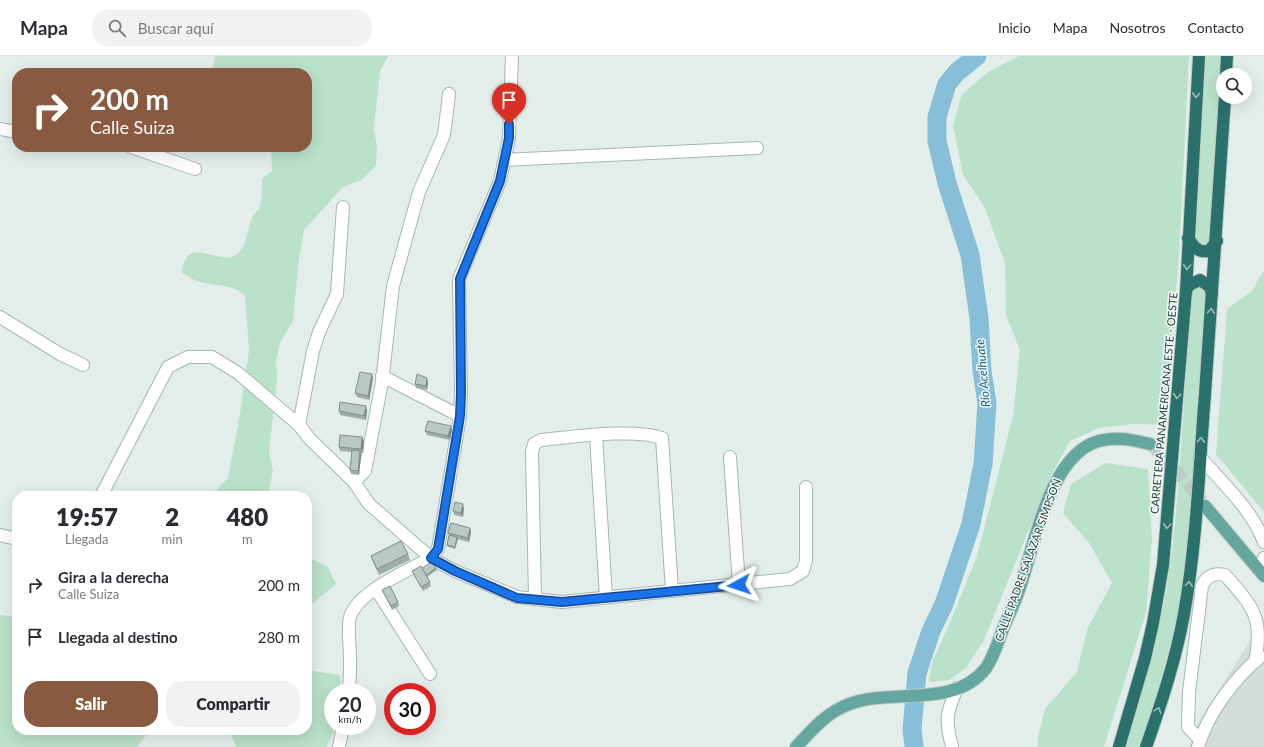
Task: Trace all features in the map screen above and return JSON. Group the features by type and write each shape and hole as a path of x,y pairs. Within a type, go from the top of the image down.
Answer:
{"highway":[{"name":"CARRETERA PANAMERICANA ESTE - OESTE","path":"1119,747 1147,651 1163,565 1186,291 1199,56"},
{"path":"1226,68 1227,56"},
{"path":"1146,747 1167,682 1183,616 1193,553 1217,241 1224,104"},
{"path":"1188,238 1196,250 1202,252 1209,251 1217,241"},
{"path":"1186,291 1189,285 1200,280 1209,286 1212,293"}],"main road":[{"name":"CALLE PADRE SALAZAR SIMPSON","path":"796,747 832,712 847,704 879,697 938,695 977,678 992,659 1019,590 1051,492 1066,464 1080,451 1098,441 1110,438 1133,440 1150,444"},
{"path":"1205,506 1263,573"}],"street":[{"path":"349,683 351,612 360,600 376,589 431,558 438,549 460,416 460,279 500,181 505,160 509,138 512,56"},
{"path":"354,482 365,471 382,376 393,286 419,192 444,135 449,94"},
{"path":"0,129 12,131"},
{"path":"505,160 758,148"},
{"path":"146,152 195,169"},
{"path":"298,424 312,351 319,332 337,294 343,207"},
{"path":"0,318 60,354 83,365"},
{"path":"104,491 168,367 188,357 212,357 238,373 298,424 309,438 354,482 369,504 431,558 455,571 517,598 562,602 790,579 802,571 806,560 806,488"},
{"path":"382,376 460,416"},
{"path":"535,600 532,452 534,444 541,440 596,436 650,434 662,438 672,591"},
{"path":"596,436 606,597"},
{"path":"730,457 739,585"},
{"path":"1200,457 1241,503 1260,531 1264,542"},
{"path":"0,535 12,538"},
{"path":"1263,573 1264,558"},
{"path":"1212,575 1225,575 1250,603 1256,617 1259,658 1237,679 1220,702 1199,744 1188,727 1189,692 1202,586 1205,580 1212,575"},
{"path":"376,589 430,674"},
{"path":"952,747 946,723 948,710 957,688"},
{"path":"339,747 341,735"}],"shaded area":[{"path":"1264,618 1264,747 1189,747 1196,727"}],"green space":[{"path":"215,56 388,56 380,71 374,129 377,148 376,166 361,180 343,187 304,230 298,266 293,321 280,343 276,361 277,379 269,452 273,470 269,491 215,491 228,478 240,414 249,350 245,296 235,289 206,284 182,273 184,261 189,255 204,253 221,257 229,257 236,255 243,247 253,216 260,206 262,196 262,179 272,171 271,152 312,152 312,68 213,68"},
{"path":"1019,56 1189,56 1179,254 1166,425 1133,424 1099,428 1070,441 1051,475 984,640 966,668 949,680 929,682 932,662 977,556 1013,416 1020,350 1006,315 1005,263 985,208 963,175 953,125 962,94 988,72"},
{"path":"1204,56 1221,56 1220,68 1216,68 1216,104 1218,104 1209,243 1202,244 1195,238"},
{"path":"1264,270 1264,512 1216,454 1227,309 1252,291"},
{"path":"1200,285 1206,291 1187,560 1175,628 1155,699 1139,747 1123,747 1159,627 1167,586 1176,512 1192,290"},
{"path":"1106,463 1148,469 1152,539 1146,612 1104,747 1038,747 1038,737 1045,709 1077,672 1087,629 1112,583 1089,543 1063,513 1071,484"},
{"path":"312,559 328,567 336,584 312,604"},
{"path":"0,615 12,616 12,735 146,735 137,747 0,747"},
{"path":"312,671 340,675 340,683 324,683 324,735 332,735 327,747 236,747 232,735 312,735"}],"building":[{"path":"360,372 372,374 368,396 355,393"},
{"path":"417,374 427,378 426,386 415,384"},
{"path":"340,402 366,406 364,416 339,411"},
{"path":"428,421 451,426 448,436 425,431"},
{"path":"340,435 362,437 361,449 339,447"},
{"path":"352,450 360,451 358,471 350,470"},
{"path":"455,502 463,504 461,513 453,511"},
{"path":"451,523 470,528 468,538 448,533"},
{"path":"449,535 457,537 455,547 447,545"},
{"path":"401,541 408,554 377,569 371,556"},
{"path":"432,562 436,568 426,575 422,568"},
{"path":"421,566 430,582 421,587 412,571"},
{"path":"390,586 398,602 391,606 382,590"}],"waterway":[{"name":"Río Acelhuate","path":"914,747 912,729 917,673 931,631 944,604 971,524 983,464 987,403 982,371 979,318 970,255 947,183 937,141 937,117 947,84 957,72 977,56"}],"tunnel":[{"path":"1150,444 1182,477 1202,501"}],"route":[{"path":"509,124 509,138 500,181 477,234 460,279 460,416 438,549 431,558 455,571 517,598 562,602 643,593 739,585"}]}
